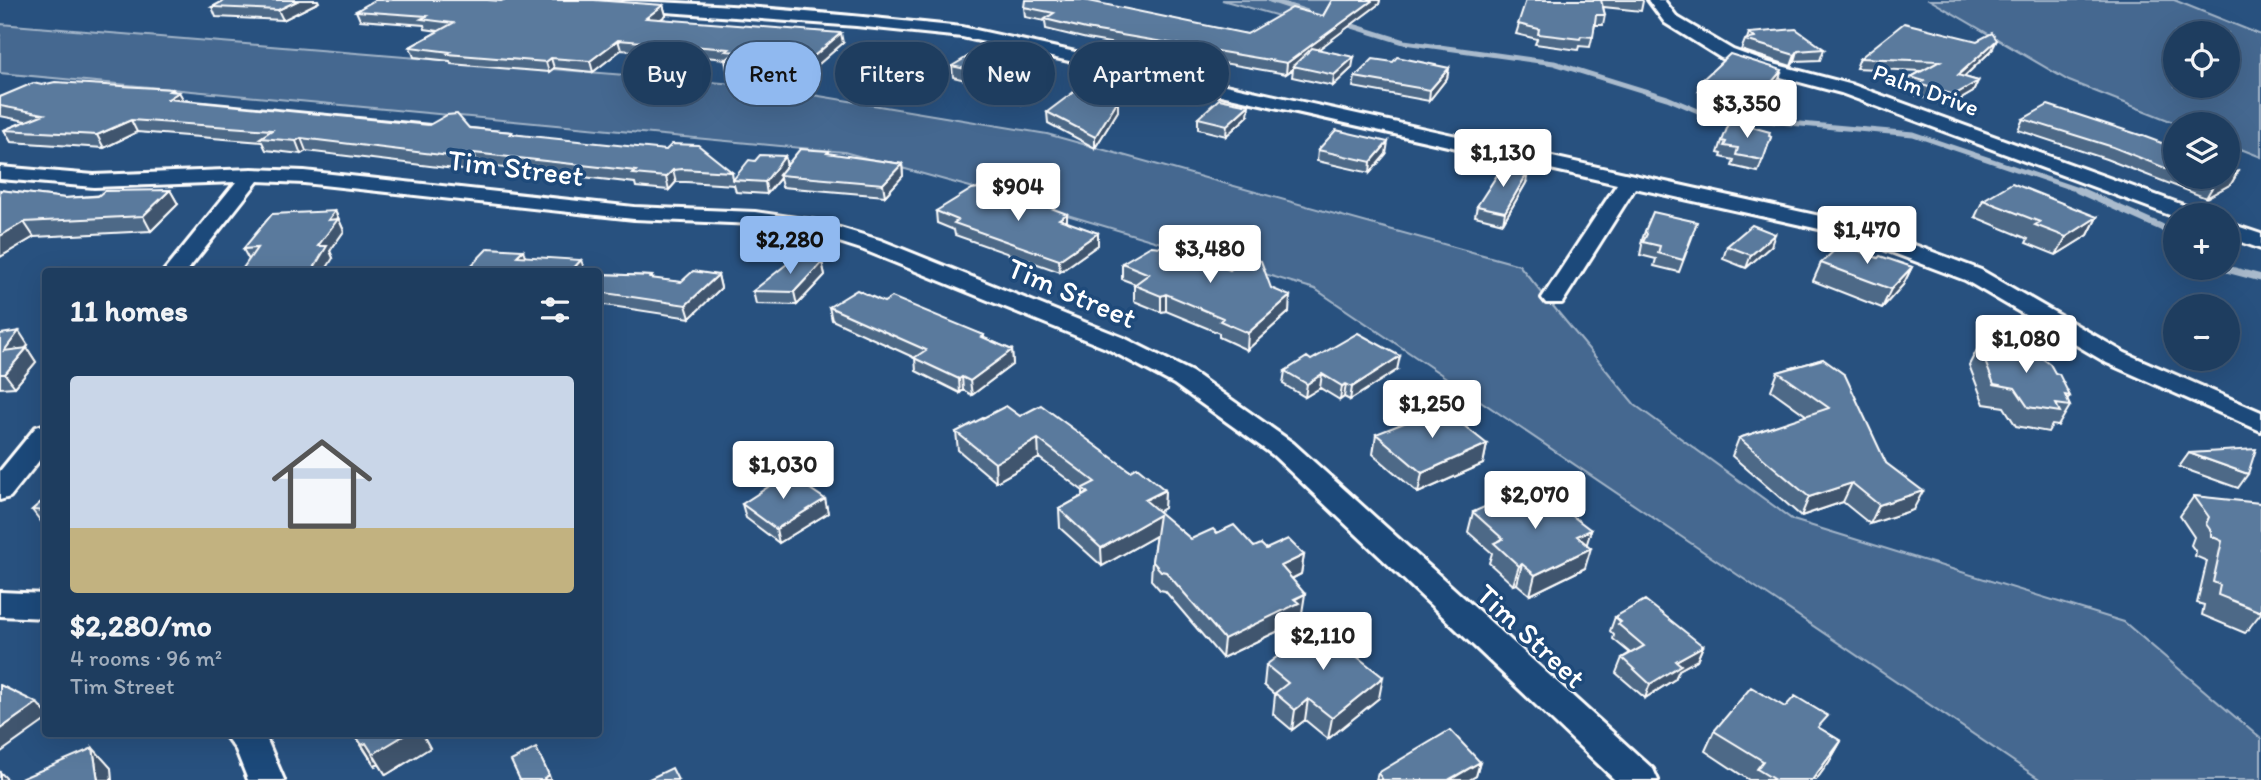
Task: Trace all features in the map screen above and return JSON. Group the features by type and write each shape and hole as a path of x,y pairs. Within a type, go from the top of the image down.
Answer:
{"street":[{"path":"570,0 842,20 962,32 1853,230 1973,275 2116,358 2261,422"},
{"name":"Palm Drive","path":"1657,0 1671,20 1727,54 1760,66 1847,89 2163,205"},
{"name":"Tim Street","path":"0,173 94,181 252,175 304,177 634,213 755,218 817,228 872,245 1115,343 1183,378 1283,449 1640,780"},
{"path":"177,268 252,175"},
{"path":"1554,298 1630,180"},
{"path":"2240,234 2261,242"},
{"path":"0,490 42,438"},
{"path":"0,604 42,606"},
{"path":"246,737 266,780"}],"shaded area":[{"path":"1222,0 1341,0 1322,28"},
{"path":"1930,0 2174,0 2226,21 2163,21 2163,98 2240,98 2240,27 2261,35 2261,157 2240,149 2240,112 2163,112 2163,118 2069,81"},
{"path":"0,24 623,75 623,105 711,105 711,82 725,83 725,105 821,105 821,96 835,99 835,105 873,105 1047,134 1519,265 1635,405 1793,520 2124,622 2261,739 2261,780 2041,780 1315,289 1017,200 844,152 0,73"}],"building":[{"path":"225,0 299,0 278,10 212,7"},
{"path":"375,0 594,0 663,5 646,18 841,33 821,50 821,42 725,42 725,49 711,48 711,42 618,40 590,61 551,58 546,62 447,54 450,52 410,47 453,23 421,19 427,16 356,11"},
{"path":"1025,0 1084,0 1247,34 1292,8 1323,16 1332,0 1373,0 1287,63 1229,53 1229,42 1163,42 1086,29 1045,19 1054,13 1024,7"},
{"path":"1526,0 1601,0 1605,15 1596,15 1593,37 1581,36 1580,39 1538,34 1539,29 1518,24"},
{"path":"1904,23 1977,41 1992,33 1997,40 1958,75 1978,81 1954,95 1919,84 1924,81 1911,77 1940,61 1860,58"},
{"path":"1796,29 1824,49 1798,51 1795,55 1745,40 1755,38 1749,33"},
{"path":"1312,48 1354,57 1334,75 1293,66"},
{"path":"1730,54 1782,70 1767,88 1743,82 1734,90 1701,81"},
{"path":"1397,57 1449,68 1430,90 1355,77 1373,59 1393,62"},
{"path":"963,59 963,68 952,66"},
{"path":"55,82 172,89 169,91 179,92 168,99 429,125 447,115 457,114 469,128 666,150 672,144 698,145 732,172 682,169 673,170 666,177 633,174 636,171 474,153 466,158 301,138 296,141 260,138 272,130 131,120 97,135 4,130 44,114 0,106 0,97 33,83 42,85"},
{"path":"1069,96 1069,105 1115,105 1095,137 1047,112"},
{"path":"1229,101 1249,105 1227,125 1198,118 1212,105 1229,105"},
{"path":"2048,105 2140,135 2163,144 2163,167 2113,147 2023,119"},
{"path":"1730,121 1770,132 1771,137 1763,160 1736,155 1738,148 1724,146 1726,142 1722,141"},
{"path":"1336,130 1388,142 1371,162 1318,150"},
{"path":"800,149 829,151 827,153 902,164 883,184 779,175"},
{"path":"760,155 785,156 765,182 733,180 749,160 755,161"},
{"path":"1503,166 1528,172 1505,212 1477,206"},
{"path":"2012,183 2097,217 2066,237 2035,225 2040,222 1983,200"},
{"path":"979,188 1016,206 1027,199 1067,214 1059,219 1098,233 1059,260 954,223 958,220 936,211 972,189"},
{"path":"0,190 65,198 98,196 104,191 170,190 143,216 24,222 0,236"},
{"path":"335,211 328,220 338,219 318,246 327,246 314,268 243,268 257,248 243,249 272,214"},
{"path":"1653,212 1697,222 1683,260 1658,253 1660,246 1643,242"},
{"path":"1752,225 1775,234 1751,255 1727,246"},
{"path":"1841,244 1912,267 1891,289 1821,263"},
{"path":"1151,246 1180,249 1230,270 1248,256 1261,261 1271,288 1290,296 1248,333 1220,321 1223,318 1166,294 1161,296 1134,285 1149,274 1122,263"},
{"path":"488,248 523,250 517,256 581,260 574,268 469,268"},
{"path":"798,255 822,262 794,292 753,291"},
{"path":"693,271 718,275 686,305 602,293 602,274 652,276 650,278 681,282"},
{"path":"857,290 884,302 892,297 984,335 982,337 1012,350 970,381 962,377 959,379 914,358 926,350 829,307"},
{"path":"19,331 4,351 27,348 5,374 0,374 0,334"},
{"path":"1358,333 1400,356 1352,387 1346,384 1342,386 1322,374 1307,384 1285,371 1307,357 1311,360"},
{"path":"2018,340 2059,374 2070,396 2065,395 2070,406 2056,404 2060,412 2028,407 2015,388 1994,384 1979,346"},
{"path":"1823,359 1845,375 1886,463 1923,491 1879,505 1852,483 1809,497 1739,438 1829,408 1778,372"},
{"path":"1041,405 1130,471 1137,467 1165,490 1145,500 1191,539 1213,529 1217,533 1234,525 1254,547 1261,544 1266,549 1288,539 1304,555 1281,566 1305,594 1294,599 1299,603 1224,639 1166,572 1161,571 1152,561 1159,515 1101,548 1059,509 1088,493 1083,488 1095,482 1038,439 995,463 956,432 1006,406 1020,416"},
{"path":"1442,408 1487,444 1422,473 1376,434"},
{"path":"2256,449 2248,474 2189,453"},
{"path":"788,474 825,499 776,529 742,504"},
{"path":"1521,491 1532,501 1545,495 1591,530 1577,536 1591,548 1535,575 1522,564 1519,566 1494,543 1503,539 1473,512"},
{"path":"2194,496 2260,503 2261,612 2218,595 2220,585 2213,582 2222,541 2211,536 2206,524 2209,517"},
{"path":"42,501 42,511 32,510"},
{"path":"1645,600 1703,646 1676,661 1681,665 1650,684 1622,658 1644,646 1618,624 1621,622 1615,617"},
{"path":"1325,621 1353,642 1346,648 1383,677 1332,718 1308,699 1295,710 1275,693 1288,683 1266,665"},
{"path":"0,685 37,703 0,729"},
{"path":"1751,687 1785,707 1795,696 1828,716 1818,727 1841,741 1812,780 1775,780 1757,769 1763,761 1714,731"},
{"path":"1450,730 1480,762 1451,780 1383,780 1378,773"},
{"path":"357,737 401,737 373,754 366,743 362,745"},
{"path":"93,748 98,780 18,780"},
{"path":"536,748 549,775 545,780 520,780 511,761"},
{"path":"672,768 678,780 647,780"}],"waterway":[{"path":"1270,0 1307,12"},
{"path":"1343,23 1404,42 1554,63 1667,98 1710,116 1913,134 2084,192"},
{"path":"2078,190 2163,228"},
{"path":"2240,272 2261,278"}]}
